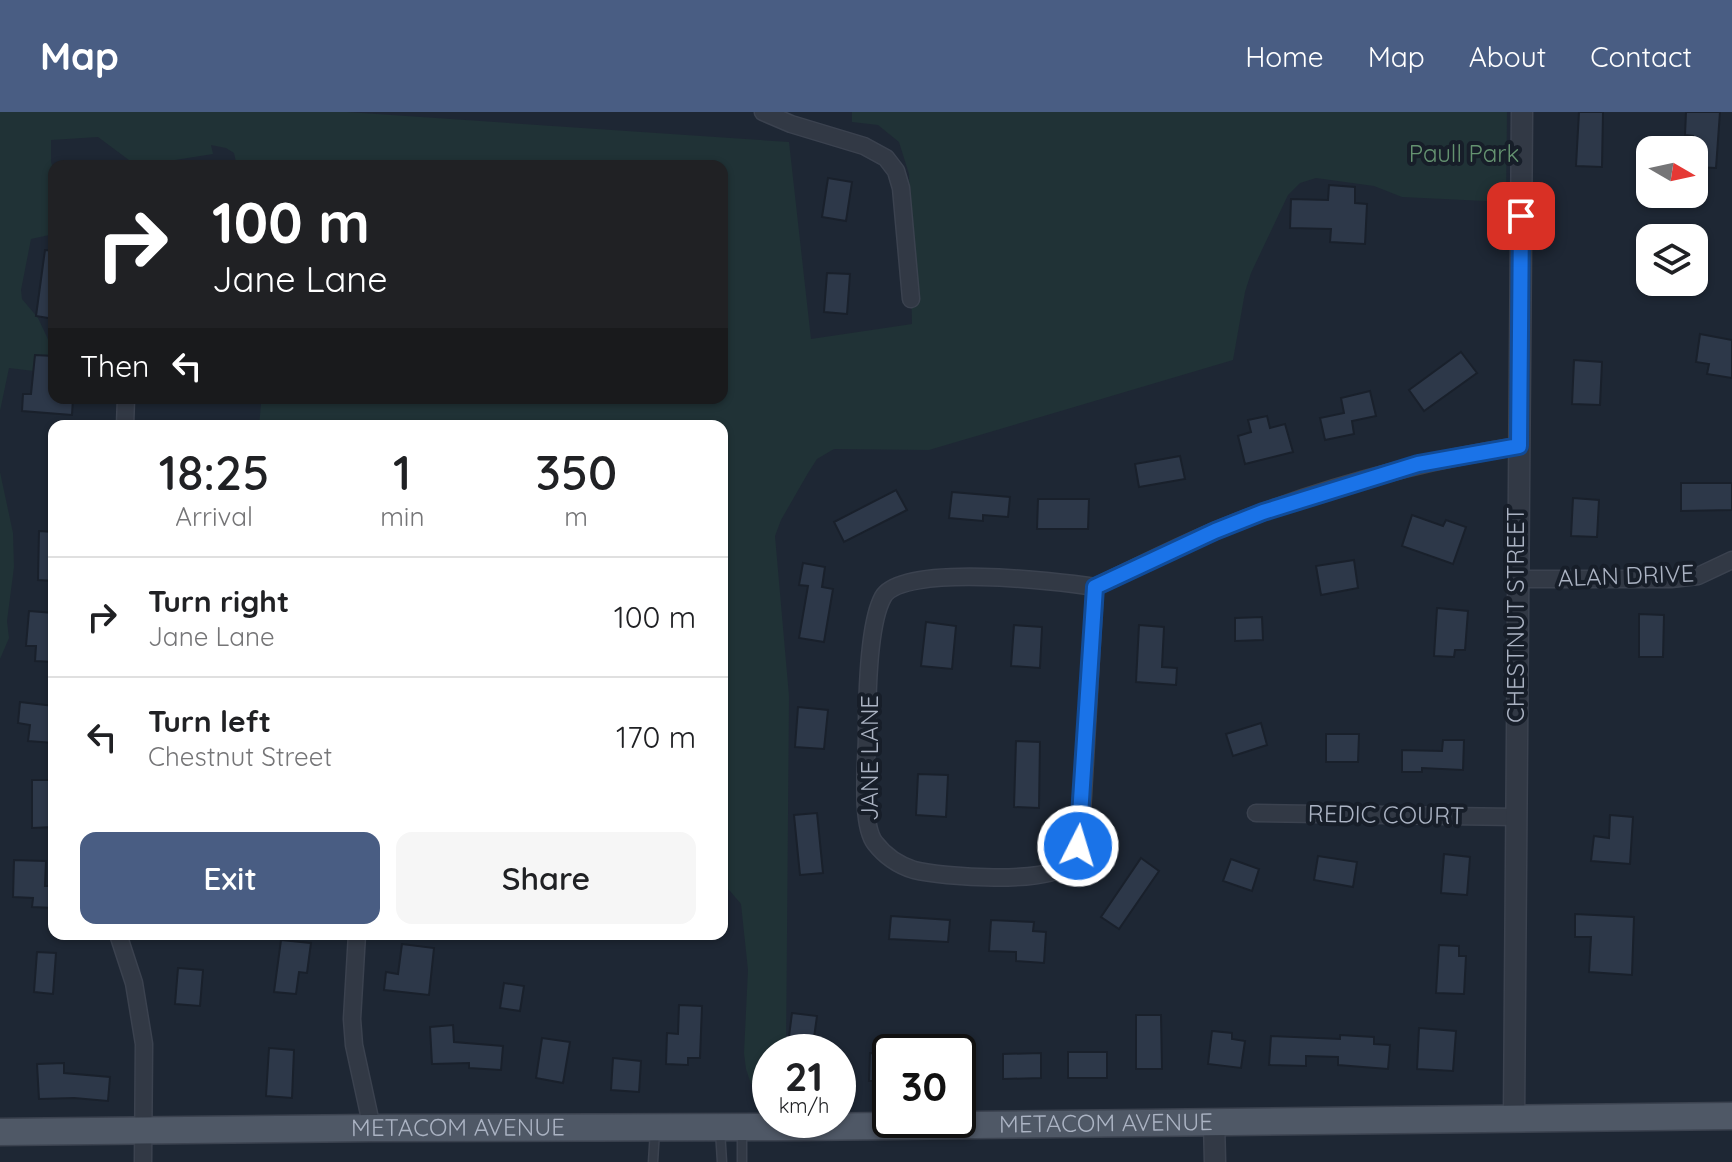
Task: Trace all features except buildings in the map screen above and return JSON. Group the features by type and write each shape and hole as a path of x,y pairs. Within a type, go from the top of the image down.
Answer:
{"main road":[{"name":"METACOM AVENUE","path":"0,1132 1732,1116"}],"street":[{"path":"763,112 791,124 864,146 886,158 896,171 901,188 911,299"},
{"name":"CHESTNUT STREET","path":"1514,1118 1522,112"},
{"path":"1095,587 1263,512 1418,464 1519,446"},
{"name":"ALAN DRIVE","path":"1517,579 1671,579 1698,576 1732,560"},
{"name":"JANE LANE","path":"943,577 1052,580 1095,587 1082,812 1078,846 1071,861 1052,874 1007,877 915,870 892,861 872,839 868,820 867,726 874,627 883,597 893,587 912,580 943,577"},
{"name":"REDIC COURT","path":"1256,813 1515,817"},
{"path":"120,940 134,983 144,1044 143,1162"},
{"path":"357,940 352,1019 354,1045 372,1128"},
{"path":"1214,1121 1215,1162"}],"lane":[{"path":"722,1162 721,1134 730,1126 742,1162"},
{"path":"653,1162 655,1127"}],"green space":[{"name":"Paull Park","path":"0,112 347,112 789,142 811,339 912,324 909,174 899,142 878,125 852,122 852,112 1507,112 1506,202 1402,197 1374,186 1316,178 1300,183 1288,195 1251,273 1233,360 929,450 834,449 817,459 775,536 789,696 786,1034 752,1034 752,1084 744,1053 748,970 741,904 728,890 728,420 260,420 261,404 728,404 728,160 236,160 234,153 226,148 211,145 213,154 175,160 129,160 98,137 51,140 48,235 31,239 21,290 22,299 38,318 48,339 48,364 34,371 9,368 0,411"},
{"path":"0,472 13,533 14,567 7,621 9,638 0,659"}],"route":[{"path":"1078,846 1095,587 1263,512 1418,464 1519,446 1521,216"}]}
